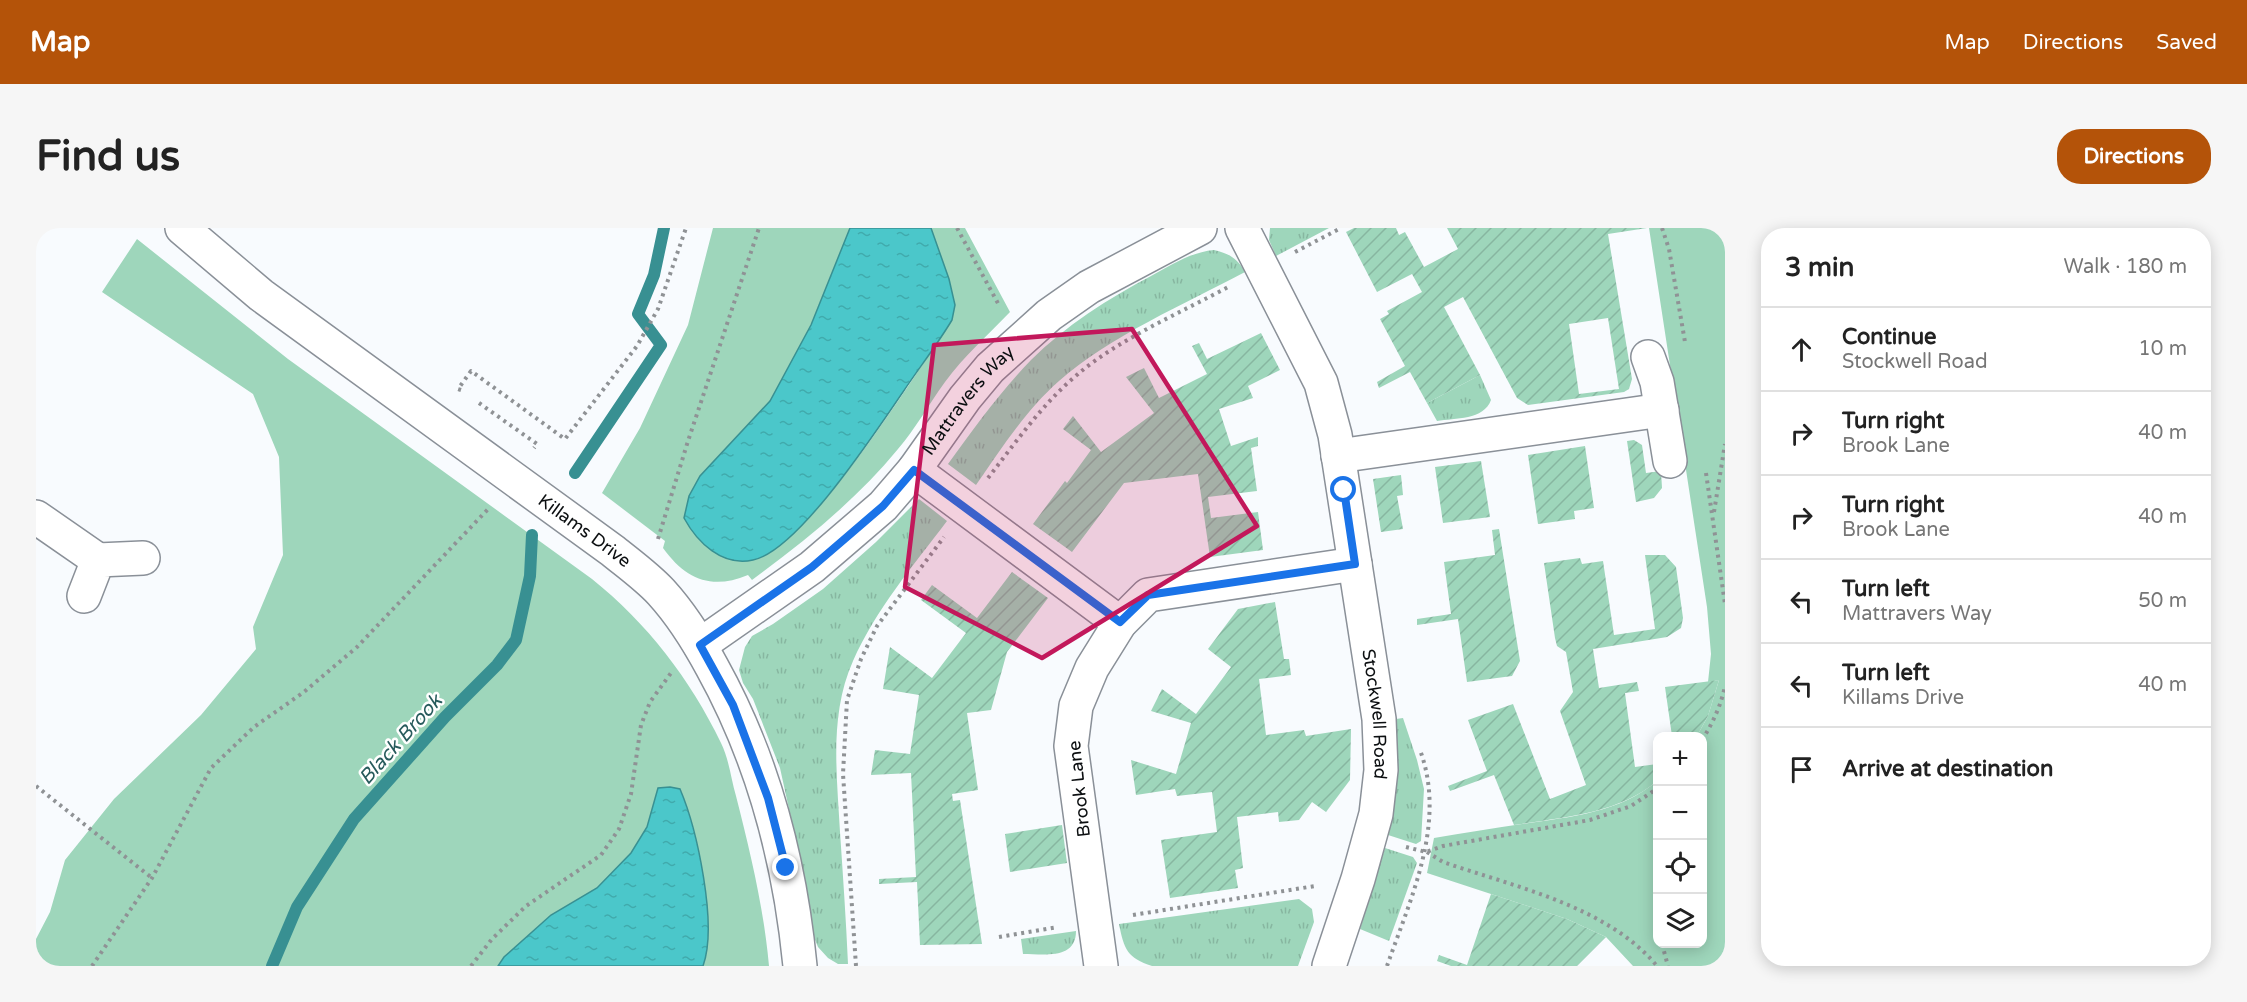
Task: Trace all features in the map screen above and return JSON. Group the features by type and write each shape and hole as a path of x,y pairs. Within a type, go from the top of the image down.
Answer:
{"street":[{"name":"Killams Drive","path":"182,228 261,295 502,468 613,551 662,593 700,645 733,705 768,798 786,868 800,966"},
{"name":"Mattravers Way","path":"700,645 812,567 883,506 914,470 971,390 990,368 1049,315 1089,286 1200,228"},
{"name":"Stockwell Road","path":"1242,228 1321,383 1338,456 1379,719 1381,770 1371,836 1329,966"},
{"path":"1648,357 1657,382 1670,462"},
{"path":"1338,456 1662,410"},
{"path":"914,470 1120,622"},
{"path":"36,517 98,560 143,558"},
{"path":"84,596 98,560"},
{"name":"Brook Lane","path":"1101,966 1071,746 1076,706 1092,668 1120,622 1148,595 1355,564"}],"path":[{"path":"468,395 458,389 471,371 565,439 637,346 658,309 686,228"},
{"path":"646,578 688,441 759,228"},
{"path":"957,228 1019,342"},
{"path":"477,402 537,444"},
{"path":"1713,515 1725,444"},
{"path":"92,966 152,878 211,768 254,728 304,692 357,647 492,505"},
{"path":"471,966 492,939 526,906 601,855 618,829 630,794 641,725 650,702 676,667 700,645"},
{"path":"1707,732 1712,725 1725,686"},
{"path":"1388,966 1426,852 1430,795 1425,765 1418,745"},
{"path":"36,786 152,878"},
{"path":"1426,852 1443,846 1590,820 1631,806 1653,791"},
{"path":"1371,836 1426,852 1443,862 1574,907 1621,932 1657,966"},
{"path":"999,937 1358,879"},
{"path":"1663,948 1668,966"}],"highlighted area":[{"path":"1132,329 1257,526 1042,658 905,587 934,345"}],"green space":[{"path":"713,228 850,228 811,325 770,401 700,476 689,496 684,518 707,544 728,558 740,561 754,560 777,548 802,526 855,462 941,338 931,228 965,228 1010,312 952,372 905,441 865,486 810,535 752,580 748,575 723,582 691,575 681,568 663,548 665,541 602,493 640,428 688,325"},
{"path":"1270,228 1329,228 1276,256 1269,240"},
{"path":"1354,228 1396,228 1399,235 1405,232 1424,267 1458,249 1447,228 1647,228 1608,234 1632,379 1629,389 1624,392 1528,405 1517,398 1463,297 1444,307 1480,375 1427,403 1410,372 1379,388 1377,382 1405,366 1380,319 1389,314 1387,311 1422,292 1412,274 1377,292 1346,232","holes":["1608,318 1619,389 1579,394 1569,324"]},
{"path":"1649,228 1725,228 1725,966 1633,966 1606,937 1567,919 1427,873 1434,838 1593,812 1627,800 1653,784 1653,948 1707,948 1707,732 1699,732 1708,716 1719,680 1708,682 1711,654 1707,607"},
{"path":"137,239 288,359 592,579 649,633 696,697 724,749 756,880 769,966 703,966 708,927 703,877 693,828 680,789 658,788 647,827 631,853 597,888 551,915 504,957 498,966 36,966 36,939 50,912 65,860 114,799 201,715 256,649 253,627 283,555 279,457 253,394 102,292"},
{"path":"1214,250 1232,257 1245,272 1124,335 1079,365 1036,404 1014,430 976,485 948,464 1009,385 1031,360 1058,336 1104,303 1135,285 1181,260 1197,253"},
{"path":"1261,333 1280,370 1248,386 1253,398 1219,409 1231,446 1258,437 1258,446 1251,448 1257,491 1208,497 1211,518 1258,512 1263,550 1210,557 1198,474 1124,483 1072,552 1033,524 1091,450 1063,429 1073,416 1101,452 1154,413 1126,377 1144,368 1159,398 1207,374 1192,346 1199,343 1207,359"},
{"path":"1480,375 1491,400 1487,407 1476,415 1437,421 1427,403"},
{"path":"1634,440 1642,445 1646,473 1661,471 1662,488 1654,498 1636,502 1627,441"},
{"path":"1585,446 1594,508 1574,511 1575,519 1538,524 1528,455"},
{"path":"1481,461 1490,517 1443,523 1435,467"},
{"path":"1401,475 1403,495 1397,496 1403,529 1381,532 1373,479"},
{"path":"919,499 947,521 896,588 862,642 845,682 840,702 836,767 848,964 838,964 828,958 818,947 813,935 803,873 780,768 739,670 745,647 752,636 823,589 876,542"},
{"path":"1499,529 1520,661 1512,676 1467,682 1458,619 1417,625 1417,619 1451,614 1444,562 1495,555 1492,530"},
{"path":"1645,555 1665,555 1676,567 1683,618 1681,628 1667,637 1593,649 1599,688 1637,682 1639,691 1625,693 1635,767 1653,765 1653,784 1625,801 1608,807 1571,816 1514,825 1494,775 1450,791 1448,786 1487,771 1468,720 1513,704 1550,799 1586,785 1560,711 1573,692 1566,652 1557,646 1555,638 1544,563 1580,558 1582,564 1603,561 1614,635 1655,629"},
{"path":"1012,572 1048,598 1007,652 991,710 967,713 978,790 952,794 953,801 960,800 982,944 920,945 917,882 879,884 879,879 916,877 911,773 871,775 875,750 910,754 919,695 883,689 890,647 932,678 966,633 921,600 932,585 977,618"},
{"path":"1275,602 1284,659 1289,659 1291,675 1259,679 1266,735 1304,730 1306,736 1351,729 1350,780 1326,812 1312,802 1299,820 1279,822 1278,812 1237,817 1243,868 1235,870 1238,888 1170,898 1161,840 1217,832 1212,792 1177,796 1175,789 1136,795 1131,760 1176,774 1191,723 1151,711 1162,689 1196,714 1231,667 1208,649 1238,609"},
{"path":"1719,680 1708,716 1699,732 1671,732 1665,687"},
{"path":"1403,718 1424,789 1421,841 1416,844 1388,835 1395,777 1396,719"},
{"path":"1062,825 1067,863 1010,872 1005,834"},
{"path":"1385,848 1413,857 1417,863 1389,941 1360,929"},
{"path":"1491,894 1567,919 1606,937 1577,966 1451,966 1437,961 1439,955 1467,965"},
{"path":"1299,899 1312,909 1314,922 1298,966 1152,966 1137,960 1128,951 1119,924"},
{"path":"1076,931 1075,940 1065,951 1049,954 1023,954 1021,939"}],"water":[{"path":"850,228 931,228 949,279 955,305 952,320 856,460 813,513 792,535 771,552 753,560 731,560 703,544 689,527 684,518 689,496 700,476 770,401 811,325"},
{"path":"658,788 680,789 699,852 707,903 708,927 703,966 498,966 504,957 551,915 597,888 631,853 647,827"}],"waterway":[{"name":"Black Brook","path":"575,473 661,345 638,314 654,275 664,228"},
{"name":"Black Brook","path":"272,966 297,907 354,819 445,717 497,665 516,640 530,576 532,535"}],"route":[{"path":"786,868 768,798 733,705 700,645 715,637 812,567 883,506 914,470 1120,622 1148,595 1355,564 1344,490"}]}
